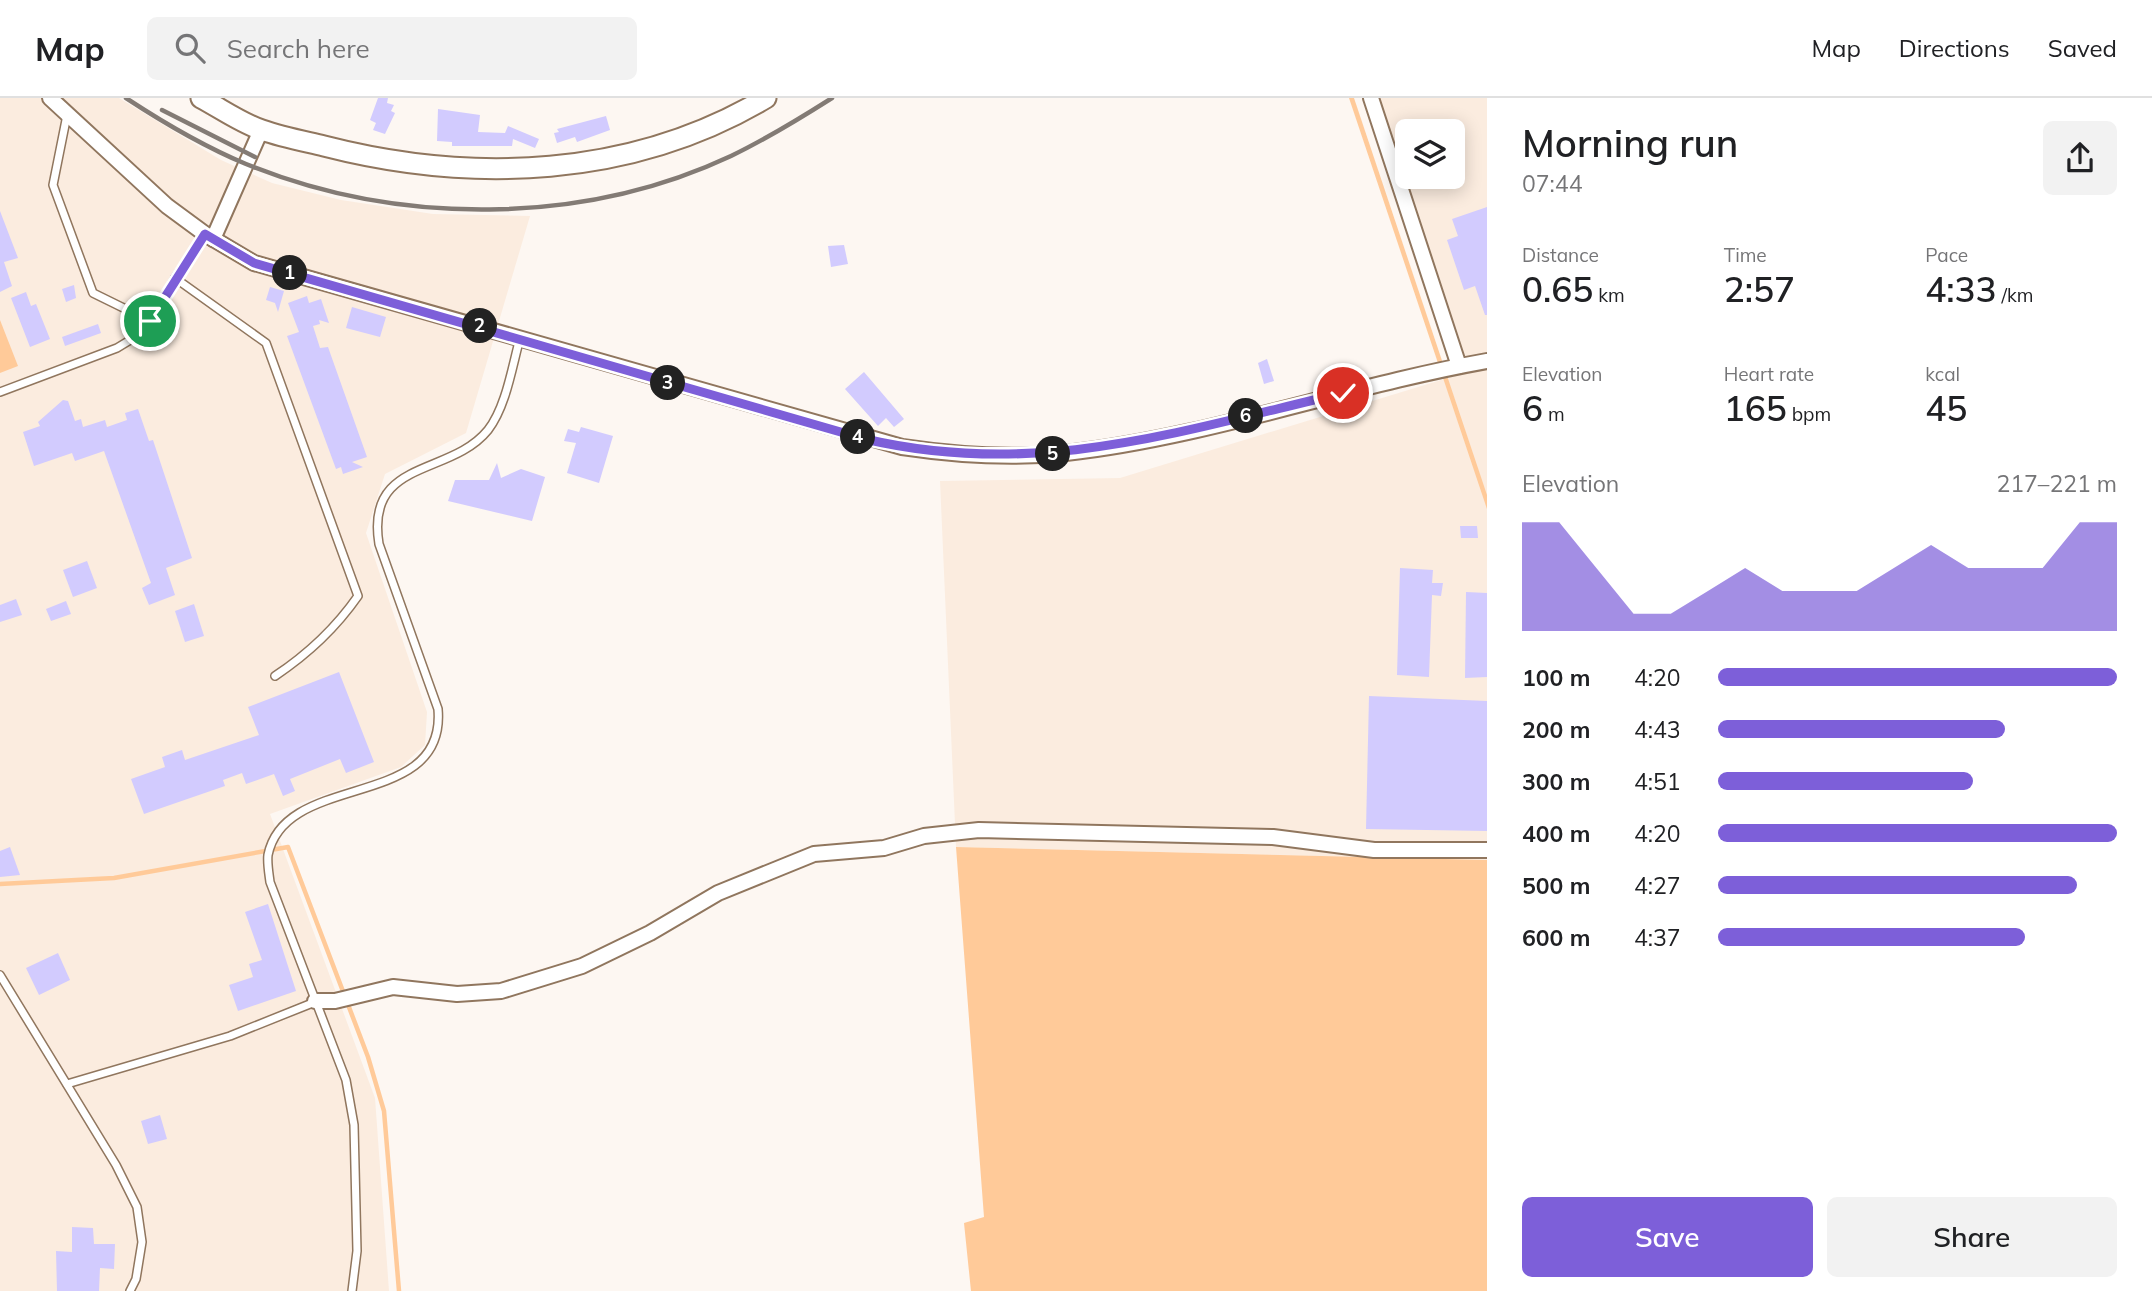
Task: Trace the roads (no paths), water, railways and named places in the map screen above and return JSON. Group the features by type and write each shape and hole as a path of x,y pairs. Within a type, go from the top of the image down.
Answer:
{"street":[{"path":"50,98 167,206 209,237 254,263 865,439 942,453 986,456 1044,454 1103,447 1487,361"},
{"path":"201,98 261,130 380,160 422,167 476,170 590,162 644,151 703,131 766,98"},
{"path":"1371,98 1451,368"},
{"path":"209,237 261,130"},
{"path":"315,1001 335,1001 393,987 457,994 501,991 582,966 650,933 718,893 814,854 884,848 924,836 979,830 1260,836 1374,850 1487,850"}],"lane":[{"path":"67,114 53,185 93,293 150,321"},
{"path":"0,392 117,348 145,331 175,278 209,237"},
{"path":"175,278 266,343 358,596 342,619 306,655 275,676"},
{"path":"352,1291 357,1251 354,1125 346,1080 270,882 268,856 281,827 309,809 405,773 425,759 434,744 440,727 438,709 379,544 376,528 379,509 398,481 452,455 487,432 495,420 521,338"},
{"path":"0,975 137,1207 142,1242 136,1279 130,1291"},
{"path":"66,1084 230,1035 315,1001"}],"waterway":[{"path":"0,884 114,878 288,847 368,1057 384,1111 399,1291"}],"railway":[{"path":"126,98 214,150 304,184 365,199 427,207 490,210 552,206 614,195 674,179 731,156 832,98"},
{"path":"162,110 255,157"}]}
